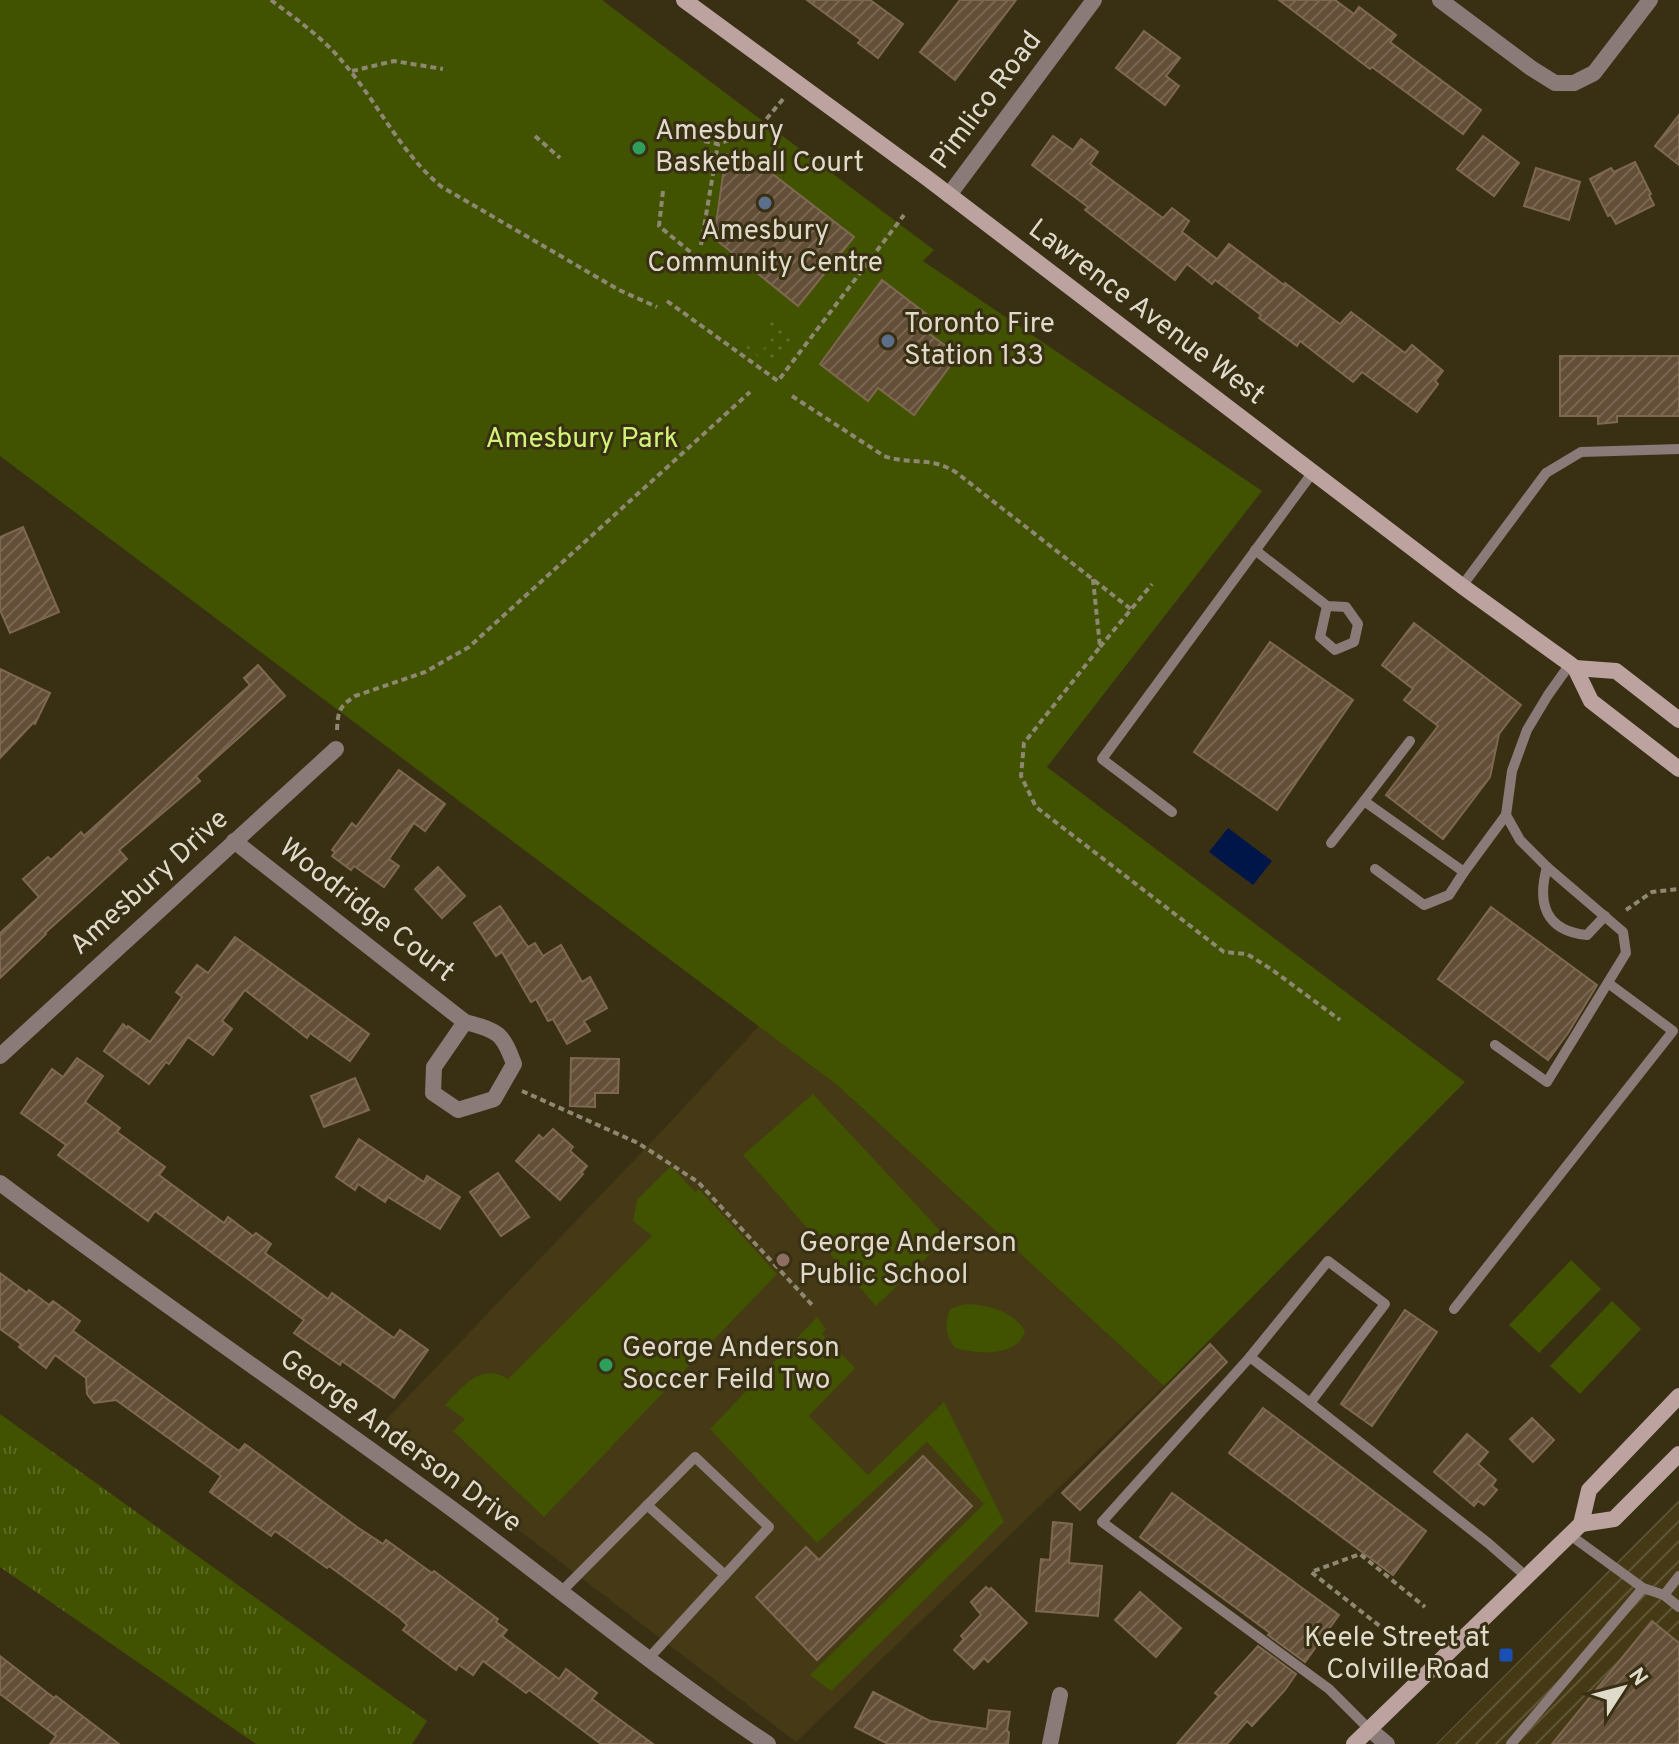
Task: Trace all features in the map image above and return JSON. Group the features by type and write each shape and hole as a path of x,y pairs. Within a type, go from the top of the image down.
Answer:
{"main road":[{"name":"Lawrence Avenue West","path":"684,0 949,195 1462,586 1573,666 1591,701 1679,769"},
{"path":"1573,666 1616,671 1679,720"},
{"path":"1354,1744 1576,1529 1589,1490 1679,1396"},
{"path":"1576,1529 1614,1519 1679,1455"}],"street":[{"name":"Pimlico Road","path":"949,195 1094,0"},
{"path":"1440,0 1504,50 1555,83 1574,83 1594,73 1650,0"},
{"name":"Amesbury Drive","path":"0,1056 336,749"},
{"name":"Woodridge Court","path":"234,841 465,1022 493,1030 507,1045 514,1064 494,1099 458,1110 433,1093 434,1067 465,1022"},
{"name":"George Anderson Drive","path":"0,1183 180,1316 434,1496 718,1710 768,1744"},
{"path":"1050,1744 1060,1695"},
{"path":"1368,1728 1387,1744"}],"lane":[{"path":"1462,586 1546,473 1581,452 1679,449"},
{"path":"1172,812 1102,759 1313,472"},
{"path":"1255,550 1327,606 1346,607 1358,624 1354,642 1335,650 1320,637 1327,606"},
{"path":"1375,869 1424,905 1449,895 1506,815 1512,771 1527,730 1548,695 1573,666"},
{"path":"1331,843 1410,741"},
{"path":"1364,801 1464,872"},
{"path":"1495,1045 1547,1082 1626,953 1623,932 1520,840 1506,815"},
{"path":"1547,867 1542,885 1543,906 1550,918 1571,934 1587,935 1605,916"},
{"path":"1454,1309 1673,1031 1608,983"},
{"path":"1310,1403 1385,1304 1328,1261 1250,1357 1102,1522 1329,1689 1368,1728"},
{"path":"1250,1357 1527,1577"},
{"path":"561,1592 695,1457 769,1527 649,1658"},
{"path":"647,1505 725,1575"},
{"path":"1576,1529 1643,1588 1664,1595 1679,1607"},
{"path":"1664,1595 1679,1576"},
{"path":"1511,1744 1643,1588"}],"path":[{"path":"271,0 323,41 351,71 412,156 442,187 619,290 657,307"},
{"path":"351,71 394,61 443,69"},
{"path":"704,141 718,144 758,129 796,84"},
{"path":"535,136 560,158"},
{"path":"701,245 718,144"},
{"path":"663,191 659,226 694,255"},
{"path":"667,301 778,381 904,215"},
{"path":"336,749 338,713 348,701 425,672 469,647 750,392"},
{"path":"792,396 884,456 931,462 957,473 1132,610"},
{"path":"1093,579 1100,647"},
{"path":"1152,584 1024,743 1021,776 1036,807 1224,952 1247,954 1340,1020"},
{"path":"1626,910 1652,892 1679,889"},
{"path":"503,1083 638,1143 698,1182 814,1307"},
{"path":"1395,1638 1311,1572 1360,1554 1425,1607"}],"shaded area":[{"name":"George Anderson Public School","path":"759,1026 837,1085 1164,1386 796,1742 381,1425"},
{"path":"1679,1500 1679,1744 1436,1744"}],"green space":[{"name":"Amesbury Park","path":"0,0 602,0 934,250 923,261 1262,491 1047,767 1465,1082 1164,1386 837,1085 0,456"},
{"path":"768,318 795,338 782,356 773,362 762,359 745,347 749,342 762,351 776,332 765,323"},
{"path":"813,1094 947,1238 876,1306 743,1155"},
{"name":"George Anderson Soccer Feild Two","path":"671,1166 695,1192 699,1189 777,1274 544,1517 453,1431 465,1419 445,1405 480,1375 498,1374 508,1379 652,1236 633,1221 637,1200"},
{"path":"1571,1260 1601,1289 1539,1353 1509,1325"},
{"path":"1612,1301 1641,1329 1580,1394 1550,1366"},
{"path":"965,1304 990,1307 1014,1318 1025,1331 1021,1340 1014,1346 995,1352 955,1348 947,1334 947,1320 950,1309"},
{"path":"817,1317 826,1329 822,1334 855,1368 809,1416 868,1475 944,1402 1004,1522 831,1691 810,1675 984,1504 927,1442 817,1543 710,1429"},
{"path":"0,1414 427,1721 412,1744 256,1744 0,1567"}],"water":[{"path":"1228,828 1272,861 1253,885 1209,852"}],"building":[{"path":"807,0 870,0 903,24 878,58 858,43 861,40"},
{"path":"960,0 1016,0 955,80 920,52"},
{"path":"1279,0 1335,0 1354,14 1359,7 1396,35 1390,42 1481,110 1463,134"},
{"path":"1144,31 1180,58 1166,76 1179,86 1165,105 1116,68"},
{"path":"1679,115 1679,165 1655,146"},
{"path":"1053,136 1073,150 1081,139 1098,152 1090,164 1163,218 1172,208 1189,221 1182,232 1217,259 1229,244 1340,324 1351,312 1405,353 1412,345 1443,371 1435,381 1438,384 1417,412 1362,372 1353,382 1300,341 1297,346 1215,280 1212,284 1187,264 1175,280 1032,165"},
{"path":"1483,136 1519,163 1494,196 1457,169"},
{"name":"Amesbury Community Centre","path":"726,154 766,169 854,237 798,306 714,238"},
{"path":"1635,162 1654,205 1616,224 1611,215 1608,216 1590,179 1611,168 1614,172"},
{"path":"1536,168 1580,182 1569,220 1524,206"},
{"name":"Toronto Fire Station 133","path":"882,280 929,316 920,327 958,355 914,415 878,388 868,401 820,364"},
{"path":"1560,356 1679,356 1679,416 1617,416 1617,422 1598,424 1598,416 1560,416"},
{"path":"23,527 59,612 10,633 0,610 0,537"},
{"path":"1414,623 1521,705 1499,734 1490,777 1443,839 1386,795 1438,726 1404,700 1413,689 1382,665"},
{"path":"1270,642 1353,700 1277,810 1194,752"},
{"path":"258,665 285,696 196,776 200,781 119,850 127,859 0,978 0,933 39,897 23,879 48,857 51,860 81,832 84,836 250,685 244,678"},
{"path":"0,669 50,693 35,724 0,758"},
{"path":"399,770 445,804 425,831 414,823 389,859 399,866 384,887 354,866 351,870 332,856 335,852 332,850 352,823 356,827"},
{"path":"438,867 465,896 442,918 415,889"},
{"path":"500,906 528,947 535,943 543,956 561,945 582,982 590,977 607,1008 584,1021 590,1031 567,1044 553,1019 548,1021 536,999 531,1002 502,952 496,956 474,923"},
{"path":"1491,907 1597,985 1548,1060 1438,979"},
{"path":"235,937 369,1034 350,1061 310,1033 307,1038 245,990 222,1021 232,1029 213,1055 188,1037 169,1064 166,1062 149,1084 104,1051 123,1024 150,1042 182,997 176,992 197,965 208,973"},
{"path":"77,1058 103,1076 85,1102 120,1128 117,1132 165,1167 159,1175 224,1223 228,1217 253,1236 256,1233 271,1244 265,1253 328,1299 332,1293 394,1338 400,1330 428,1350 394,1398 342,1361 340,1365 294,1333 304,1320 155,1211 148,1221 58,1155 66,1145 21,1113 52,1069 63,1077"},
{"path":"571,1058 619,1059 618,1093 595,1093 595,1107 570,1106"},
{"path":"355,1078 369,1110 324,1127 311,1096"},
{"path":"553,1129 573,1147 570,1151 587,1166 560,1200 516,1161 539,1135 543,1139"},
{"path":"359,1139 424,1182 427,1176 460,1197 440,1229 388,1197 385,1202 358,1184 355,1190 336,1177"},
{"path":"498,1173 529,1217 501,1236 470,1192"},
{"path":"0,1273 49,1305 53,1301 80,1321 73,1331 239,1451 245,1444 357,1527 383,1544 386,1540 432,1573 434,1571 498,1619 496,1622 507,1630 502,1636 559,1679 566,1669 597,1693 592,1699 653,1744 601,1744 529,1690 526,1693 483,1661 473,1675 459,1665 456,1670 403,1630 407,1625 400,1618 329,1566 327,1568 275,1531 271,1536 210,1492 221,1476 116,1400 94,1403 87,1394 86,1378 55,1355 46,1368 19,1347 21,1344 0,1329"},
{"path":"1405,1310 1437,1332 1372,1426 1341,1404"},
{"path":"1210,1344 1227,1362 1080,1510 1062,1493"},
{"path":"1263,1408 1426,1531 1393,1575 1229,1453"},
{"path":"1532,1418 1554,1440 1533,1462 1510,1439"},
{"path":"1467,1434 1488,1452 1478,1464 1496,1480 1492,1486 1497,1490 1484,1505 1478,1501 1474,1506 1434,1472"},
{"path":"923,1456 972,1506 817,1660 756,1597 806,1547 819,1560"},
{"path":"1172,1493 1339,1615 1305,1662 1140,1537"},
{"path":"1053,1522 1072,1524 1069,1563 1102,1566 1098,1616 1036,1611 1041,1559 1050,1560"},
{"path":"986,1587 991,1588 1027,1623 988,1662 984,1658 974,1669 954,1650 964,1639 961,1636 981,1615 971,1602"},
{"path":"1140,1592 1181,1628 1156,1657 1115,1620"},
{"path":"1652,1621 1679,1643 1679,1744 1552,1744"},
{"path":"1258,1646 1296,1674 1285,1690 1252,1726 1247,1721 1227,1744 1177,1744 1219,1696 1215,1693"},
{"path":"0,1656 119,1744 50,1744 56,1736 0,1694"},
{"path":"873,1692 930,1721 987,1729 989,1710 1010,1712 1008,1744 888,1744 855,1727"}],"place":[{"name":"Amesbury Basketball Court","path":"639,148"},
{"name":"Amesbury Community Centre","path":"765,203"},
{"name":"Toronto Fire Station 133","path":"888,341"},
{"name":"George Anderson Public School","path":"783,1260"},
{"name":"George Anderson Soccer Feild Two","path":"606,1365"},
{"name":"Keele Street at Colville Road","path":"1506,1655"}]}
